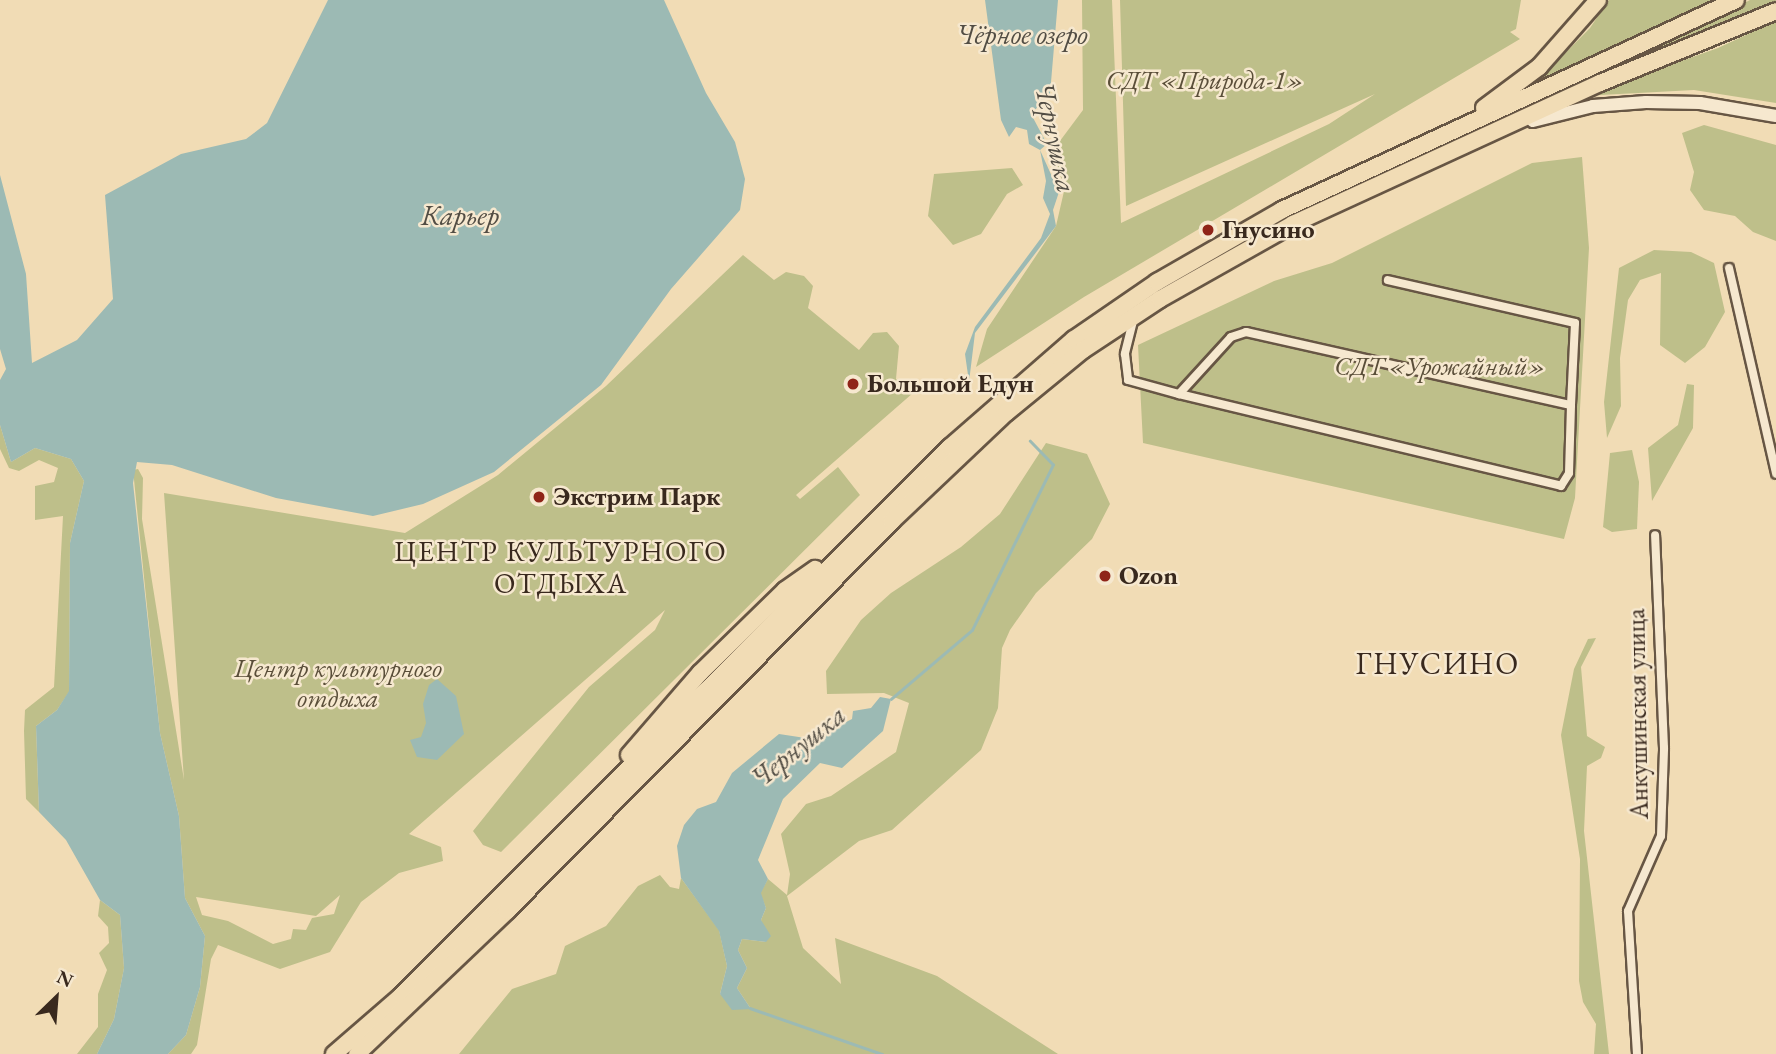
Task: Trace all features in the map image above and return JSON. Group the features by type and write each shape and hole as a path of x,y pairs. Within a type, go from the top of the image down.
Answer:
{"highway":[{"path":"1440,134 1519,84 1563,44 1598,0"},
{"path":"334,1054 401,996 854,540 996,403 1119,307 1234,235 1440,134 1736,0"},
{"path":"357,1054 487,930 959,457 1049,376 1138,313 1293,224 1450,151 1776,11"}],"main road":[{"path":"1450,151 1554,114 1619,103 1700,103 1776,116"}],"street":[{"path":"1729,268 1776,474"},
{"path":"1138,313 1127,336 1128,380 1561,486 1569,473 1575,323 1388,280"},
{"path":"1179,394 1231,337 1247,332 1571,405"},
{"name":"Анкушинская улица","path":"1637,1054 1628,911 1661,836 1664,748 1655,535"}],"green space":[{"name":"СДТ «Природа-1»","path":"1082,0 1112,0 1121,223 1329,124 1375,94 1126,206 1120,0 1521,0 1516,29 1510,32 1520,39 1084,297 976,367 987,329 1056,226 1065,187 1051,153 1083,110"},
{"path":"1609,0 1719,0 1533,86 1590,28"},
{"path":"1750,0 1776,0 1776,4 1653,50"},
{"path":"1776,21 1776,103 1694,90 1582,96 1718,48"},
{"path":"1704,125 1776,145 1776,241 1753,232 1735,216 1704,210 1690,190 1694,172 1682,133"},
{"name":"СДТ «Урожайный»","path":"1582,157 1589,248 1575,498 1564,539 1143,443 1138,345 1274,281 1332,263 1532,163"},
{"path":"1012,168 1023,185 1007,194 981,234 953,245 928,216 934,174"},
{"path":"1654,250 1691,252 1714,263 1725,312 1705,347 1685,363 1660,345 1661,273 1640,280 1628,300 1620,358 1621,406 1607,438 1604,402 1619,268"},
{"name":"Центр культурного отдыха","path":"743,255 774,280 786,272 804,276 813,286 808,308 859,350 873,333 887,332 899,346 896,379 913,393 796,495 800,499 838,467 860,495 501,852 483,845 473,831 589,687 655,630 665,610 409,834 441,847 443,861 399,873 361,902 330,952 280,969 218,945 211,959 197,1045 191,1054 168,1054 186,1035 200,987 205,936 185,898 179,816 160,733 133,470 138,469 143,478 142,519 184,780 164,493 405,533 498,475 606,386","holes":["340,895 334,914 312,918 306,930 293,929 291,939 273,944 228,921 202,915 196,897 316,916"]},
{"path":"1687,384 1694,385 1693,428 1652,501 1648,448 1678,425"},
{"path":"0,425 11,462 35,448 71,459 84,481 70,543 69,692 57,710 36,726 39,812 26,799 25,710 54,687 63,516 35,520 35,486 54,482 58,468 39,460 19,471 9,468 0,449"},
{"path":"1046,443 1087,454 1110,504 1092,539 1036,593 1010,630 1002,648 998,708 981,750 892,830 859,841 787,896 803,948 841,984 835,938 937,976 1058,1054 459,1054 512,989 556,974 565,946 606,926 638,886 660,875 670,887 679,889 681,878 719,930 727,966 720,994 751,1009 737,988 747,968 738,950 742,939 766,942 761,920 766,908 760,893 768,879 787,895 790,874 781,834 806,804 831,796 896,752 909,703 884,693 827,694 826,671 861,620 891,593 961,547 1000,514"},
{"path":"1632,450 1639,482 1637,529 1612,532 1603,527 1610,453"},
{"path":"1596,638 1581,667 1587,736 1605,747 1601,758 1587,766 1584,831 1609,1054 1594,1054 1596,1024 1583,1002 1579,981 1580,859 1561,735 1574,669 1588,639"},
{"path":"100,900 120,915 124,968 114,1019 97,1054 77,1054 98,1027 98,994 107,970 99,953 109,943 108,927 98,916"}],"water":[{"name":"Карьер","path":"328,0 664,0 706,93 735,142 745,179 740,210 671,289 601,385 494,472 423,504 373,516 276,498 172,465 137,462 133,483 160,733 179,816 185,898 205,936 200,987 186,1035 168,1054 97,1054 114,1019 124,968 120,915 100,900 66,840 39,812 36,726 57,710 69,691 70,543 84,481 71,459 35,448 11,462 0,425 0,380 6,369 0,349 0,175 26,274 32,363 77,340 113,299 105,195 181,154 246,139 267,123"},
{"name":"Чёрное озеро","path":"985,0 1058,0 1050,94 1031,114 1047,144 1040,150 1029,144 1027,130 1016,127 1009,137 1001,120"},
{"path":"1040,150 1059,192 1053,210 1056,226 975,333 969,382 965,354 975,327 1041,238 1050,214 1043,198 1046,181"},
{"path":"437,679 456,696 464,734 437,760 417,757 410,740 421,737 426,723 423,704 429,685"},
{"path":"880,697 891,699 883,731 842,768 820,763 783,799 758,860 768,879 761,893 766,908 761,920 771,936 766,942 742,939 738,950 747,968 737,988 751,1009 732,1010 720,994 727,966 719,931 681,878 677,846 684,825 697,809 716,802 732,773 779,734 812,739 852,719 853,711 871,708"}],"waterway":[{"name":"Чернушка","path":"891,699 972,630 1053,465 1030,441"},
{"name":"Чернушка","path":"750,1008 882,1054"}],"place":[{"name":"Гнусино","path":"1208,230"},
{"name":"Большой Едун","path":"853,384"},
{"name":"Экстрим Парк","path":"539,497"},
{"name":"Ozon","path":"1105,576"}],"district":[{"name":"ЦЕНТР КУЛЬТУРНОГО ОТДЫХА","path":"561,567"},
{"name":"ГНУСИНО","path":"1438,664"}]}
